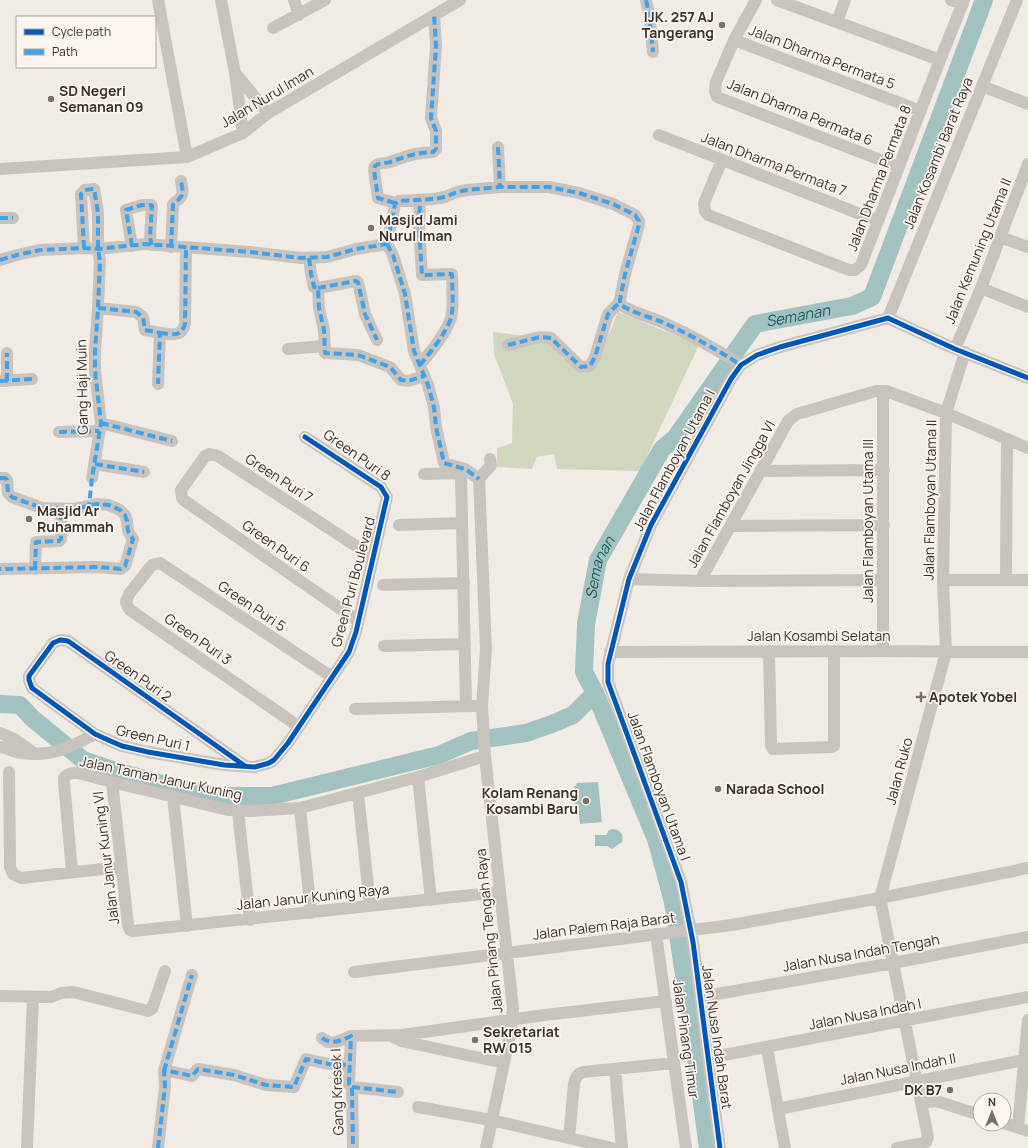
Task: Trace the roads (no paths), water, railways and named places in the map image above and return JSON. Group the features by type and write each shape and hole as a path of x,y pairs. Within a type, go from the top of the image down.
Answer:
{"street":[{"path":"158,0 187,157"},
{"path":"221,0 236,73 243,133"},
{"path":"294,0 299,15"},
{"path":"273,28 325,0"},
{"name":"Jalan Nurul Iman","path":"0,169 187,157 243,133 268,113 460,0"},
{"path":"646,0 653,52"},
{"path":"734,40 756,0"},
{"path":"777,0 940,60"},
{"path":"837,22 845,0"},
{"name":"Jalan Kosambi Barat Raya","path":"888,318 1017,0"},
{"name":"Jalan Dharma Permata 8","path":"722,160 704,203 705,211 708,215 849,270 855,270 861,265 921,111 960,1"},
{"path":"395,203 378,198 374,170 375,166 418,152 433,152 436,150 436,131 431,118 436,46 434,16"},
{"name":"Jalan Dharma Permata 6","path":"734,40 716,82 715,91 717,97 899,167"},
{"name":"Jalan Dharma Permata 5","path":"734,40 921,111"},
{"path":"236,73 268,113"},
{"path":"982,86 1028,104"},
{"name":"Jalan Dharma Permata 7","path":"659,135 878,221"},
{"path":"498,146 500,187"},
{"name":"Jalan Kemuning Utama II","path":"960,351 1000,237 1024,185 1028,164"},
{"path":"170,247 173,205 174,202 181,198 183,193 182,181"},
{"path":"490,459 491,465 479,479 465,469 444,463 436,427 434,407 414,351 405,294 393,255 386,244 395,203 399,200 420,200 444,197 467,190 500,187 549,187 579,193 613,204 635,215 639,221 639,225 625,274 620,302 608,314 595,357 590,366 581,367 551,338 540,337 508,345"},
{"name":"Gang Haji Muin","path":"84,248 82,194 85,190 94,189 97,203 98,249 100,261 95,351 95,371 100,427 92,478"},
{"path":"318,288 319,308 324,330 324,346 326,353 358,354 390,367 401,380 408,381 422,370 451,317 452,274 422,275 419,228 420,200"},
{"path":"132,246 126,210 146,205 152,206 150,238 152,245"},
{"path":"0,218 13,218"},
{"path":"1000,237 1028,247"},
{"path":"0,260 17,254 40,250 84,248 98,249 152,245 309,258 327,257 356,249 386,244"},
{"path":"98,308 136,312 143,317 145,330 178,334 182,332 185,324 186,248"},
{"path":"309,258 314,287 318,288 342,283 358,282 365,314 377,340"},
{"path":"981,288 1028,307"},
{"path":"620,302 626,307 697,339 739,364"},
{"path":"888,318 960,351 1028,378"},
{"name":"Jalan Flamboyan Utama I","path":"688,930 681,882 608,682 610,652 629,579 651,526 739,364 756,355 780,347 888,318"},
{"path":"158,384 160,333"},
{"path":"288,349 324,346"},
{"name":"Jalan Flamboyan Utama II","path":"946,652 943,580 946,413 960,351"},
{"path":"7,353 3,381 32,379"},
{"path":"883,391 946,413 1028,448"},
{"name":"Jalan Flamboyan Utama III","path":"883,391 883,651"},
{"name":"Jalan Flamboyan Jingga VI","path":"700,582 788,421 797,414 883,391"},
{"path":"59,432 100,427 172,441"},
{"name":"Green Puri 8","path":"305,437 381,487 386,493 386,501"},
{"path":"1006,580 1007,440"},
{"name":"Green Puri 7","path":"180,494 181,490 202,459 210,454 218,456 373,557"},
{"path":"95,464 144,472"},
{"path":"760,472 884,470"},
{"path":"424,474 460,474 466,706"},
{"path":"0,478 5,478 7,480 8,493 12,497 42,508 73,509 96,504 109,505 120,510 125,515 128,531 133,542 124,568 85,567 0,569"},
{"name":"Jalan Pinang Tengah Raya","path":"479,479 486,649 482,706 485,753 513,1008 504,1063 486,1148"},
{"name":"Green Puri 6","path":"180,494 185,501 358,621"},
{"name":"Green Puri Boulevard","path":"245,766 262,766 274,760 288,743 349,652 353,643 386,501"},
{"path":"35,568 36,542 59,541 61,539 61,509"},
{"path":"399,525 462,523"},
{"path":"731,526 884,525"},
{"name":"Green Puri 5","path":"155,563 164,565 332,677"},
{"name":"Green Puri 3","path":"155,563 149,567 129,594 126,602 130,610 298,726"},
{"path":"629,579 700,582 883,580"},
{"path":"943,580 1028,580"},
{"path":"382,585 464,583"},
{"name":"Green Puri 2","path":"29,680 31,672 54,643 60,640 68,641 245,766"},
{"path":"384,646 465,644"},
{"path":"769,651 771,745 773,749 834,746 834,651"},
{"name":"Jalan Kosambi Selatan","path":"610,652 1028,652"},
{"name":"Jalan Ruko","path":"880,898 946,652"},
{"name":"Green Puri 1","path":"29,680 32,688 95,734 106,740 122,746 148,752 224,765 245,766"},
{"path":"355,709 482,706"},
{"path":"0,733 14,740 35,754"},
{"path":"0,747 21,753 54,753 66,749 95,734"},
{"name":"Jalan Taman Janur Kuning","path":"72,872 64,778 72,773 78,773 173,798 238,812 300,808 418,777 485,753"},
{"path":"9,772 10,867 13,874 21,878 121,867"},
{"path":"418,777 431,900"},
{"name":"Jalan Janur Kuning VI","path":"112,782 128,925 130,930"},
{"path":"358,794 370,906"},
{"path":"173,798 187,926"},
{"path":"300,808 311,913"},
{"path":"238,812 250,920"},
{"name":"Jalan Palem Raja Barat","path":"354,972 746,922 880,898 1028,868"},
{"name":"Jalan Janur Kuning Raya","path":"130,930 136,932 500,892"},
{"path":"880,898 928,1137 926,1142 897,1148"},
{"name":"Jalan Nusa Indah Barat","path":"688,930 700,997 720,1148"},
{"name":"Jalan Pinang Timur","path":"659,934 666,1001 686,1148"},
{"name":"Jalan Nusa Indah Tengah","path":"700,997 893,963 1028,937"},
{"path":"0,996 33,998 51,997 61,993 73,992 148,1011 152,1009 164,971"},
{"path":"158,1148 165,1086 164,1071 192,975"},
{"name":"Jalan Nusa Indah I","path":"708,1058 905,1022 1028,997"},
{"path":"27,1148 33,998"},
{"path":"322,1038 333,1043 351,1036 390,1036 512,1019 666,1001"},
{"path":"1012,1126 1023,1129 1024,1060 1028,1020"},
{"name":"Gang Kresek I","path":"351,1036 349,1084 352,1087 353,1148"},
{"path":"390,1036 401,1041 504,1063"},
{"path":"767,1048 785,1148"},
{"path":"164,1071 192,1076 198,1069 234,1075 266,1085 294,1087 306,1059 329,1064 350,1065"},
{"name":"Jalan Nusa Indah II","path":"778,1108 1024,1060"},
{"path":"569,1138 575,1078 579,1073 674,1063"},
{"path":"615,1069 622,1148"},
{"path":"352,1087 398,1092"},
{"path":"921,1103 936,1101 972,1112"},
{"path":"418,1107 491,1120 612,1148"}],"water":[{"name":"Kolam Renang Kosambi Baru","path":"598,782 602,822 580,824 578,806 567,797 577,783"},
{"path":"609,830 618,830 621,833 623,837 622,842 612,849 607,846 595,846 595,835 606,835"}],"waterway":[{"name":"Semanan","path":"595,693 584,672 586,624 598,560 662,449 676,437 755,324 852,306 872,297 984,0"},
{"path":"0,704 20,705 32,718 83,760 109,769 168,786 222,796 272,796 439,755 471,741 526,733 573,715 595,693 656,839 673,902 708,1148"}],"place":[{"name":"IJK. 257 AJ Tangerang","path":"722,25"},
{"name":"SD Negeri Semanan 09","path":"51,99"},
{"name":"Masjid Jami Nurul Iman","path":"371,228"},
{"name":"Masjid Ar Ruhammah","path":"29,519"},
{"name":"Apotek Yobel","path":"921,697"},
{"name":"Narada School","path":"718,789"},
{"name":"Kolam Renang Kosambi Baru","path":"586,801"},
{"name":"Sekretariat RW 015","path":"475,1040"},
{"name":"DK B7","path":"950,1090"}]}
